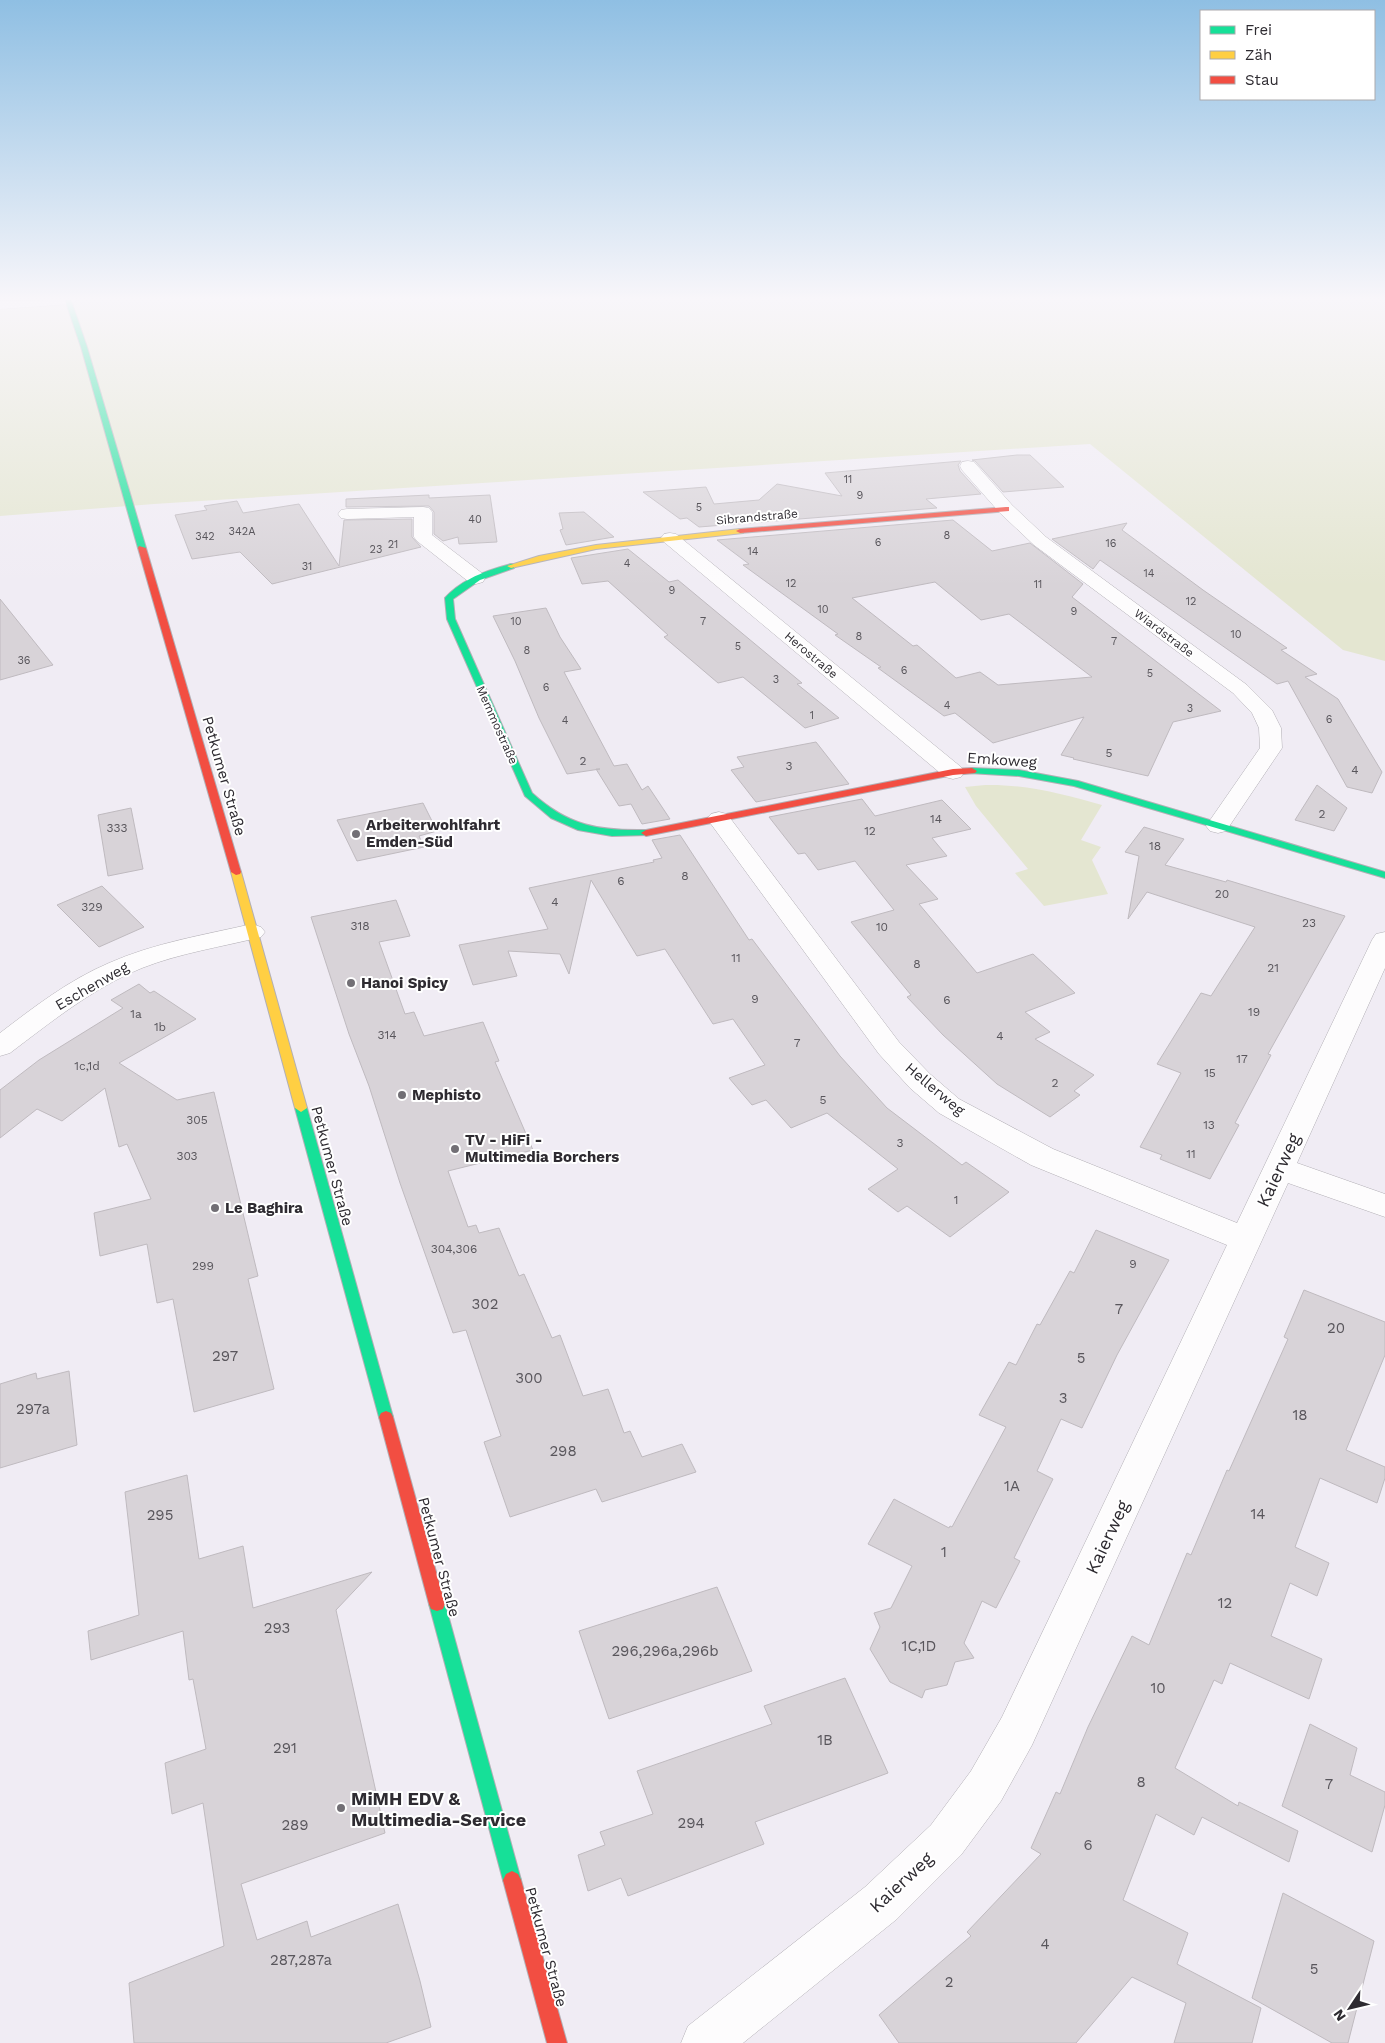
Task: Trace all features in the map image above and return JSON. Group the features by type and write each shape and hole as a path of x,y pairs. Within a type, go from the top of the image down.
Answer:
{"main road":[{"name":"Petkumer Straße","path":"98,395 238,878 557,2043"},
{"name":"Sibrandstraße","path":"512,566 549,555 596,546 1006,509"},
{"name":"Memmostraße","path":"512,566 476,578 463,585 449,598 451,619 528,794 537,806 556,820 580,829 610,833"},
{"name":"Emkoweg","path":"610,833 645,833 719,820 953,772 990,771 1019,773 1075,783 1385,875"}],"street":[{"name":"Wiardstraße","path":"968,466 1006,509 1040,541 1240,689 1261,710 1270,728 1270,748 1218,826"},
{"path":"347,514 423,512 423,537 476,578"},
{"name":"Herostraße","path":"670,538 953,772"},
{"name":"Hellerweg","path":"719,820 889,1048 920,1081 949,1106 1042,1157 1245,1239"},
{"name":"Eschenweg","path":"0,1047 56,1005 133,962 180,948 252,932"},
{"name":"Kaierweg","path":"705,2043 881,1903 946,1840 986,1786 1017,1731 1385,940"},
{"path":"1279,1168 1385,1206"}],"green space":[{"path":"0,395 1385,395 1385,661 1343,650 1090,444 154,504 0,516"},
{"path":"985,785 1029,788 1102,805 1081,840 1101,847 1092,860 1108,894 1044,906 1015,873 1028,869 976,806 965,787"}],"building":[{"path":"1030,455 1064,487 1003,492 972,460"},
{"path":"961,461 958,465 960,471 981,494 926,499 937,508 699,527 687,518 680,519 643,492 706,487 714,504 759,500 777,484 842,496 825,473"},
{"path":"429,495 429,498 490,495 497,542 459,544 458,537 443,541 434,534 434,512 429,506 346,507 346,499"},
{"path":"237,501 243,513 299,504 339,566 344,520 412,519 412,537 421,547 272,584 240,552 192,559 175,515 207,510 204,506"},
{"path":"584,512 614,537 566,545 560,530 563,529 559,513"},
{"path":"953,520 992,551 1030,543 1083,584 1072,597 1221,711 1173,722 1148,776 1061,755 1084,717 993,743 955,713 944,716 878,668 881,667 835,635 838,634 743,565 749,564 717,540","holes":["935,582 981,620 1009,614 1092,677 998,685 980,672 956,678 917,645 913,646 852,598"]},
{"path":"1127,523 1122,530 1203,590 1287,648 1281,650 1317,674 1305,677 1338,699 1382,772 1372,793 1347,787 1288,681 1277,684 1100,560 1093,569 1052,539"},
{"path":"628,549 669,582 678,580 802,683 797,684 839,718 805,728 743,677 718,683 664,637 668,635 608,581 582,584 571,558"},
{"path":"0,599 53,665 0,680"},
{"path":"546,608 560,637 581,669 564,672 614,766 627,764 642,790 648,786 670,819 642,824 631,804 619,806 596,770 567,774 539,718 515,661 493,616"},
{"path":"816,742 849,784 756,802 731,770 744,767 737,757"},
{"path":"1317,785 1347,808 1334,831 1295,820"},
{"path":"862,799 875,816 942,800 971,829 932,838 947,856 906,865 938,899 919,904 977,973 1033,954 1075,993 1025,1012 1050,1032 1035,1039 1094,1075 1074,1091 1080,1095 1050,1117 997,1084 943,1035 907,997 911,995 851,922 894,910 855,861 818,870 805,853 798,854 769,817"},
{"name":"Arbeiterwohlfahrt Emden-Süd","path":"423,803 437,831 419,836 424,847 357,861 337,820"},
{"path":"131,808 143,869 108,876 98,815"},
{"path":"1144,827 1184,839 1165,865 1226,882 1227,880 1345,916 1268,1054 1271,1055 1235,1123 1239,1125 1210,1179 1160,1159 1162,1155 1140,1147 1181,1073 1157,1064 1201,993 1211,996 1255,927 1147,892 1128,919 1139,856 1125,852"},
{"path":"680,835 749,940 752,939 840,1056 887,1108 962,1165 966,1162 1009,1192 950,1237 907,1206 898,1212 868,1189 898,1169 827,1113 791,1128 766,1100 752,1105 729,1078 765,1065 733,1019 713,1024 665,949 637,956 591,880 569,974 560,954 508,951 517,976 473,985 459,945 548,929 529,888 654,862 653,860 662,858 652,840"},
{"path":"102,886 144,927 99,947 57,905"},
{"path":"396,900 410,936 379,942 405,1014 414,1012 424,1036 483,1022 499,1061 495,1062 533,1150 448,1171 468,1227 476,1225 479,1233 499,1228 519,1276 524,1274 552,1338 560,1335 583,1396 608,1389 624,1433 630,1431 642,1457 682,1444 696,1472 602,1502 596,1489 510,1517 484,1442 501,1436 466,1330 453,1333 400,1183 369,1086 349,1034 311,917"},
{"path":"139,984 150,993 154,991 196,1019 119,1063 177,1100 214,1092 258,1276 248,1279 274,1389 194,1412 173,1299 157,1303 147,1244 100,1256 94,1213 151,1199 127,1144 119,1147 105,1088 62,1121 37,1109 0,1138 0,1090 39,1060 123,1008 111,1000"},
{"path":"1096,1230 1169,1260 1117,1355 1082,1428 1061,1419 1037,1471 1053,1479 1014,1558 1020,1561 996,1608 982,1601 964,1643 974,1658 955,1662 947,1685 925,1690 922,1698 890,1682 870,1649 880,1627 874,1613 891,1608 912,1566 868,1544 894,1499 949,1528 950,1526 952,1527 1006,1427 979,1415 1009,1362 1016,1365 1037,1324 1040,1325 1070,1271 1074,1273"},
{"path":"1304,1290 1385,1322 1385,1355 1346,1450 1385,1467 1385,1478 1377,1503 1320,1478 1295,1547 1329,1563 1317,1596 1290,1583 1271,1636 1322,1659 1309,1699 1230,1663 1222,1684 1214,1680 1175,1768 1238,1806 1239,1802 1298,1831 1289,1862 1202,1817 1194,1835 1156,1814 1123,1900 1188,1933 1177,1964 1261,2008 1252,2043 1174,2043 1186,2003 1132,1977 1076,2043 899,2043 879,2015 971,1936 967,1932 1041,1854 1031,1848 1056,1792 1060,1794 1088,1727 1132,1636 1149,1645 1187,1553 1191,1555 1227,1470 1229,1471 1288,1339 1284,1337"},
{"path":"69,1371 77,1445 0,1468 0,1384 36,1373 37,1379"},
{"path":"187,1475 199,1559 243,1546 253,1608 372,1572 336,1610 385,1833 241,1884 257,1940 307,1921 311,1937 398,1904 431,2027 386,2043 134,2043 129,1983 224,1946 203,1803 172,1814 165,1763 206,1749 193,1679 189,1680 183,1631 91,1660 88,1631 139,1615 125,1492"},
{"path":"717,1587 752,1671 609,1719 579,1631"},
{"path":"845,1678 888,1773 755,1822 764,1844 628,1896 621,1878 588,1891 578,1855 605,1845 600,1832 653,1814 637,1771 772,1724 764,1706"},
{"path":"1310,1724 1357,1748 1350,1775 1385,1792 1385,1805 1372,1852 1282,1806"},
{"path":"1283,1893 1374,1941 1348,2043 1332,2043 1252,1998"}],"traffic: fast":[{"path":"98,395 142,548"},
{"path":"511,566 478,578 463,586 449,598 451,619 528,794 554,816 582,828 612,833 646,833"},
{"path":"972,771 1019,773 1075,783 1385,875"},
{"path":"301,1108 386,1417"},
{"path":"437,1604 512,1880"}],"traffic: slow":[{"path":"511,566 539,558 596,547 653,539 740,531"},
{"path":"236,872 301,1108"}],"traffic: jam":[{"path":"740,531 1006,509"},
{"path":"142,548 236,872"},
{"path":"646,833 953,772 972,771"},
{"path":"386,1417 437,1604"},
{"path":"512,1880 557,2043"}],"place":[{"name":"Arbeiterwohlfahrt Emden-Süd","path":"356,834"},
{"name":"Hanoi Spicy","path":"351,983"},
{"name":"Mephisto","path":"402,1095"},
{"name":"TV - HiFi - Multimedia Borchers","path":"455,1149"},
{"name":"Le Baghira","path":"215,1208"},
{"name":"MiMH EDV & Multimedia-Service","path":"341,1808"}]}
